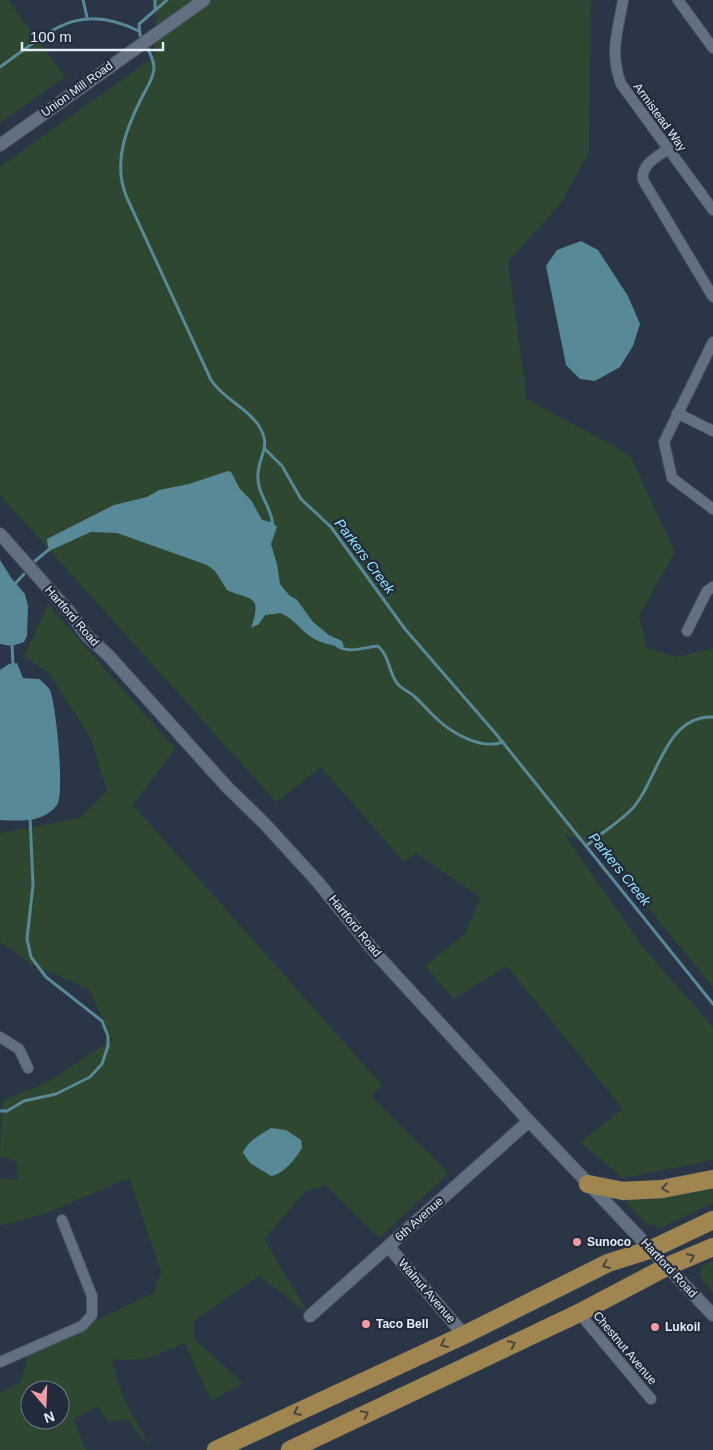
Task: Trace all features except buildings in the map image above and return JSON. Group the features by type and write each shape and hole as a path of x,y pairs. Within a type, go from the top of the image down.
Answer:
{"highway":[{"path":"588,1184 622,1191 662,1189 713,1179"},
{"path":"216,1450 464,1335 608,1263 652,1249 713,1220"},
{"path":"290,1450 579,1313 668,1266 713,1247"}],"street":[{"name":"Union Mill Road","path":"0,145 204,0"},
{"name":"Armistead Way","path":"623,0 614,47 615,67 621,84 713,210"},
{"path":"678,0 713,48"},
{"path":"668,149 645,166 642,173 643,180 713,297"},
{"path":"713,342 664,442 672,478 713,509"},
{"path":"677,413 713,431"},
{"name":"Hartford Road","path":"0,534 72,615 87,636 108,655 227,787 264,823 317,881 379,957 528,1121 713,1315"},
{"path":"687,632 707,591 713,587"},
{"path":"0,1037 19,1049 28,1068"},
{"name":"6th Avenue","path":"310,1316 528,1121"},
{"path":"0,1362 82,1326 92,1315 92,1296 62,1220"},
{"name":"Walnut Avenue","path":"389,1247 464,1335"},
{"name":"Chestnut Avenue","path":"579,1313 651,1399"}],"shaded area":[{"path":"0,0 8,0 65,77 0,123"},
{"path":"157,0 591,0 589,152 561,203 508,262 527,399 630,455 675,552 639,616 647,648 676,657 713,648 713,987 602,851 564,834 645,950 713,1027 713,1160 623,1178 580,1142 623,1109 507,966 454,999 425,966 466,933 480,897 416,853 404,862 321,767 276,802 0,495 0,167 154,57"},
{"path":"581,241 598,250 628,296 640,324 633,346 620,367 595,381 580,379 566,365 546,266 557,250"},
{"path":"228,471 231,472 240,489 251,500 262,520 271,522 277,527 271,544 280,584 289,595 297,600 313,622 329,635 342,641 344,647 323,643 315,639 281,613 265,615 259,624 251,628 256,609 255,603 248,598 227,590 215,571 207,565 117,533 91,532 51,550 48,547 47,539 114,505 147,497 159,490 189,484"},
{"path":"0,560 12,579 25,594 28,606 27,636 24,642 12,646 0,644"},
{"path":"48,604 175,749 133,805 382,1085 371,1096 449,1173 379,1238 325,1185 305,1192 264,1239 308,1313 259,1276 194,1321 194,1339 243,1383 211,1401 185,1343 146,1359 112,1360 122,1395 152,1450 127,1419 109,1422 98,1407 73,1419 86,1450 0,1450 0,1392 20,1382 20,1430 70,1430 70,1380 21,1380 28,1353 153,1293 161,1272 129,1178 44,1214 0,1226 0,1178 18,1180 17,1162 0,1156 2,1101 47,1082 112,1040 89,989 33,965 0,942 0,833 80,818 107,791 91,739 50,674 24,656"},
{"path":"17,663 23,678 39,679 50,690 55,712 59,749 59,797 57,805 51,811 38,818 31,820 0,820 0,670 9,664"},
{"path":"271,1128 286,1130 301,1140 302,1148 285,1169 271,1176 250,1163 243,1153 250,1142"},
{"path":"713,1184 713,1203 658,1229 653,1224 649,1226 627,1203 629,1200"},
{"path":"713,1261 713,1292 701,1278 701,1267"}],"waterway":[{"path":"83,0 87,17"},
{"name":"Parkers Creek","path":"155,0 155,9"},
{"name":"Parkers Creek","path":"143,41 140,35 139,24 167,0"},
{"path":"0,67 49,32 80,20 98,19 117,22 139,31"},
{"name":"Parkers Creek","path":"146,46 153,59 154,72 126,134 121,159 123,185 127,198 211,380 222,393 254,419 263,433 265,445 259,467 258,481 273,526"},
{"name":"Parkers Creek","path":"265,449 282,466 301,499 331,527 405,629 496,734 713,1004"},
{"path":"35,561 52,547"},
{"path":"13,586 24,574"},
{"path":"12,643 13,666"},
{"path":"337,646 347,650 378,646 385,655 392,674 399,685 415,697 444,725 459,735 477,742 486,744 503,742"},
{"path":"586,846 631,810 640,798 664,752 683,727 697,719 713,717"},
{"path":"0,1111 7,1111 24,1101 56,1094 90,1077 102,1064 108,1046 108,1036 102,1021 46,977 31,957 27,939 33,885 30,817"}],"place":[{"name":"Sunoco","path":"577,1242"},
{"name":"Taco Bell","path":"366,1324"},
{"name":"Lukoil","path":"655,1327"}]}
